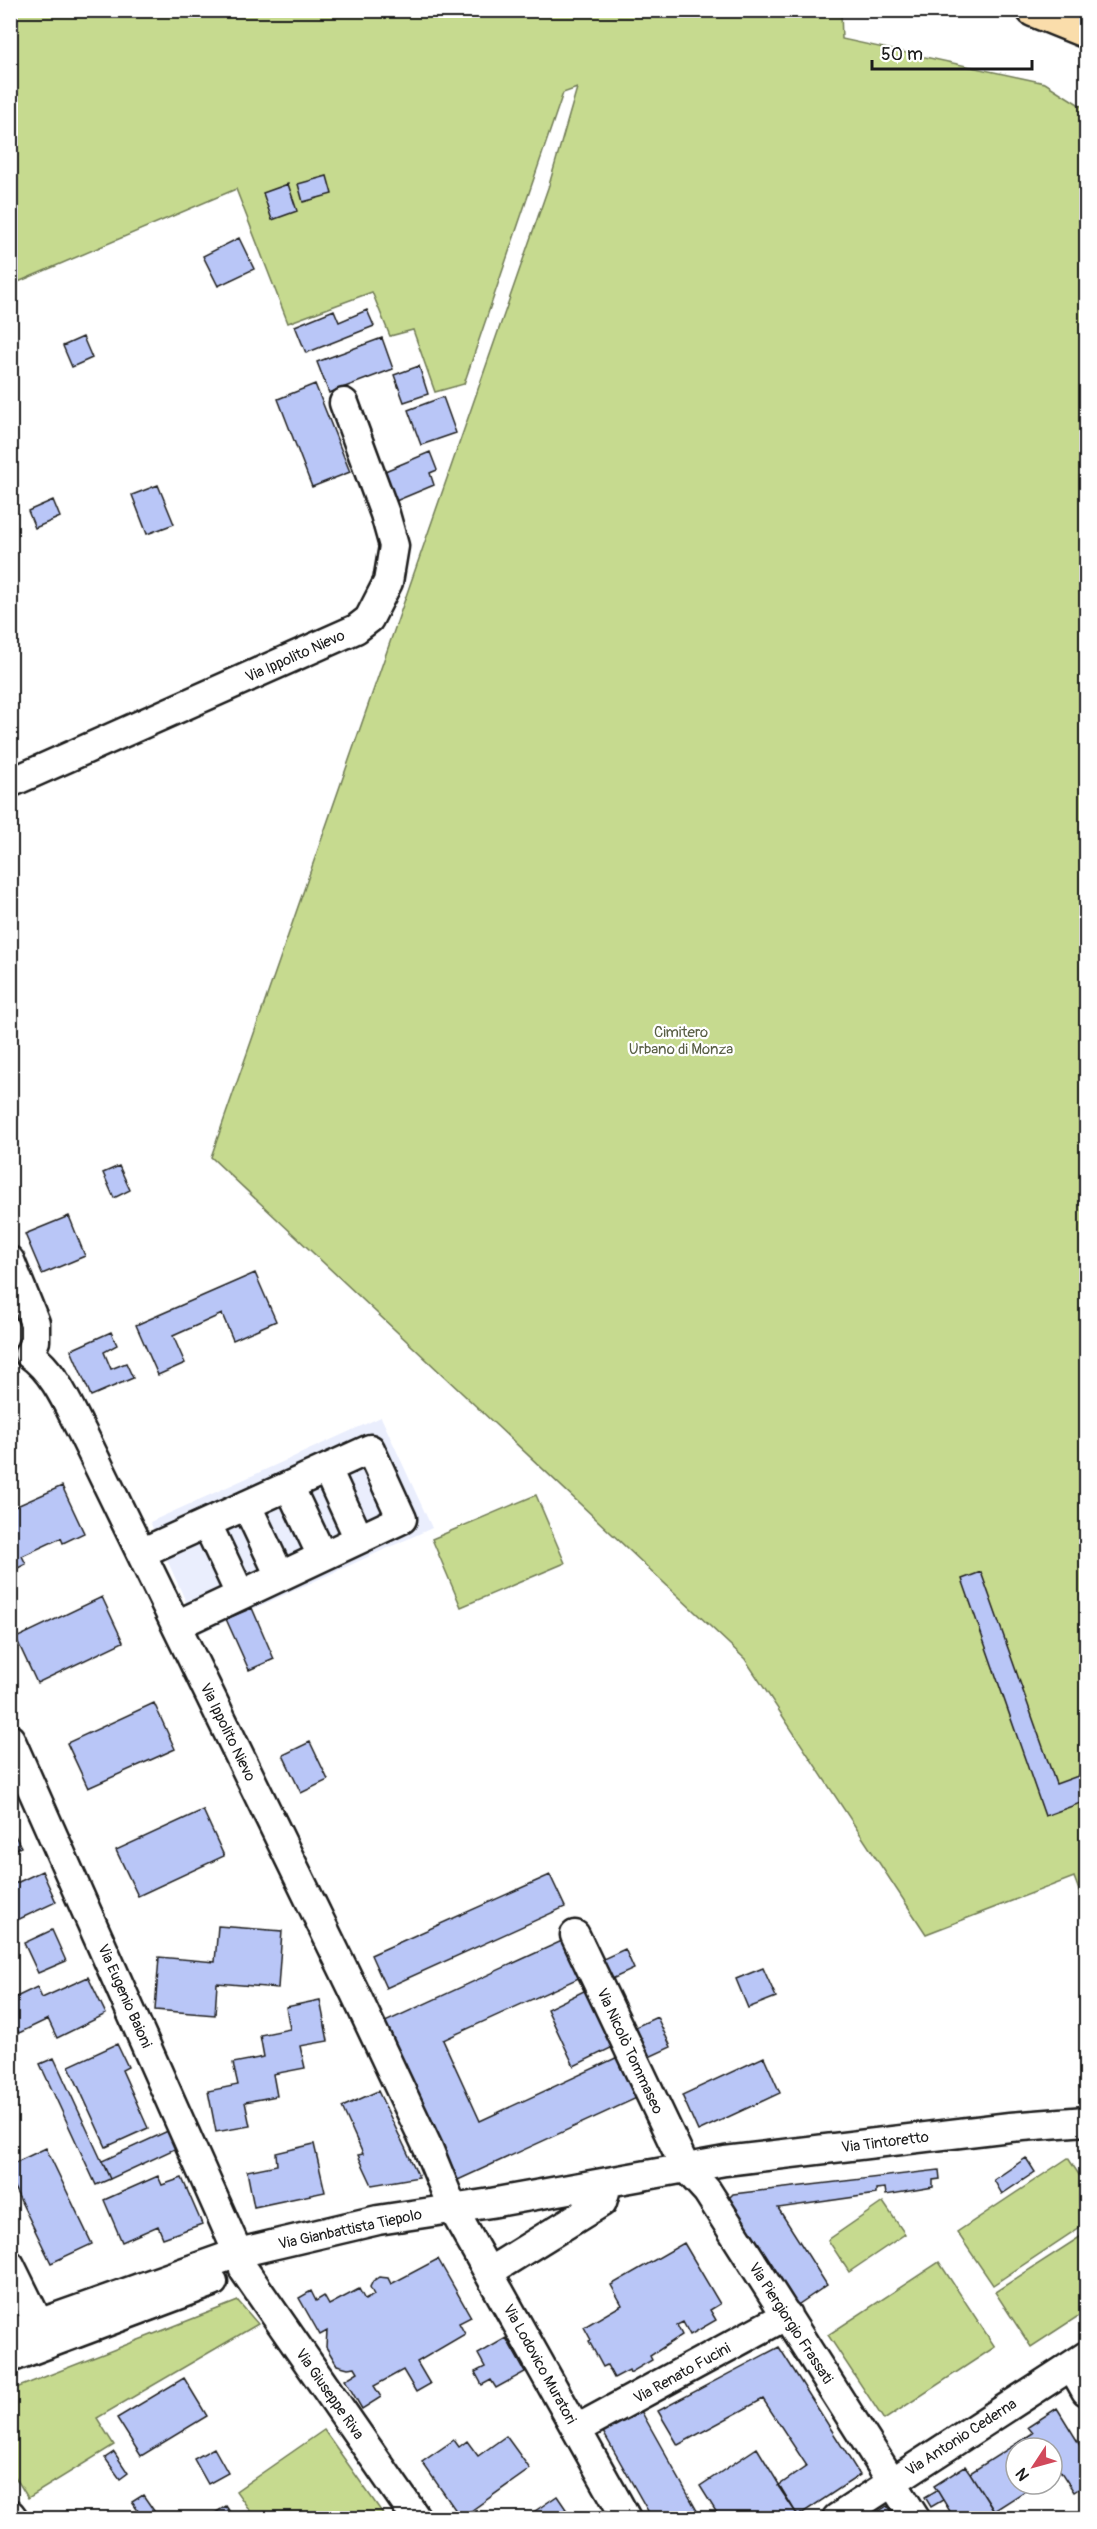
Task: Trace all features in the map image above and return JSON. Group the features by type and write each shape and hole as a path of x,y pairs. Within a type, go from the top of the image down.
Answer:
{"main road":[{"path":"1034,10 1086,31"}],"street":[{"name":"Via Ippolito Nievo","path":"10,783 356,629 369,619 388,582 394,546 385,514 344,403"},
{"name":"Via Ippolito Nievo","path":"10,1261 35,1323 35,1341 20,1359"},
{"name":"Via Ippolito Nievo","path":"20,1359 41,1362 82,1432 413,2117 453,2209"},
{"path":"141,1553 370,1449 402,1519 177,1625"},
{"path":"327,1469 360,1539"},
{"path":"289,1486 322,1556"},
{"path":"247,1506 280,1576"},
{"path":"207,1524 240,1594"},
{"name":"Via Eugenio Baioni","path":"10,1739 241,2262"},
{"name":"Via Nicolò Tommaseo","path":"575,1935 685,2168"},
{"name":"Via Tintoretto","path":"608,2182 685,2168 1010,2127 1086,2121"},
{"name":"Via Piergiorgio Frassati","path":"685,2168 707,2192 915,2518"},
{"path":"489,2272 602,2202 608,2182"},
{"name":"Via Gianbattista Tiepolo","path":"10,2334 38,2322 378,2220 608,2182"},
{"name":"Via Lodovico Muratori","path":"453,2209 626,2518"},
{"name":"Via Gianbattista Tiepolo","path":"10,2358 241,2262"},
{"name":"Via Giuseppe Riva","path":"241,2262 416,2518"},
{"path":"10,2265 38,2322"},
{"name":"Via Renato Fucini","path":"577,2429 787,2315"},
{"path":"1079,2361 1086,2391"},
{"name":"Via Antonio Cederna","path":"837,2518 1079,2361"},
{"path":"10,2514 13,2518"}],"shaded area":[{"path":"381,1417 432,1528 200,1633 150,1522"}],"green space":[{"name":"Cimitero Urbano di Monza","path":"11,11 841,11 842,39 1045,83 1086,109 1086,1909 1074,1877 926,1934 745,1659 211,1157 549,185 577,88 563,93 464,384 435,392 413,330 390,336 372,292 288,323 236,189 11,285"},
{"path":"536,1495 565,1563 461,1607 432,1539"},
{"path":"1068,2158 1086,2185 1086,2223 993,2285 957,2232"},
{"path":"883,2202 905,2234 849,2272 828,2240"},
{"path":"1086,2233 1086,2311 1031,2347 995,2292"},
{"path":"939,2262 995,2347 884,2420 828,2335"},
{"path":"238,2301 258,2324 97,2418 114,2445 28,2498 11,2470 11,2390"},
{"path":"324,2430 386,2518 255,2518 236,2491"}],"building":[{"path":"327,176 332,194 303,202 298,184"},
{"path":"288,184 297,211 272,220 263,193"},
{"path":"239,238 254,269 218,286 203,256"},
{"path":"334,310 339,322 367,310 374,326 306,353 295,326"},
{"path":"83,337 92,358 72,367 63,346"},
{"path":"382,338 393,369 329,393 317,362"},
{"path":"419,366 428,394 404,402 394,375"},
{"path":"315,384 350,472 312,487 278,399"},
{"path":"443,397 456,433 421,445 408,410"},
{"path":"430,452 437,470 430,473 434,485 391,503 378,474"},
{"path":"158,485 174,524 147,534 132,495"},
{"path":"53,500 60,517 35,528 28,511"},
{"path":"119,1166 130,1190 114,1198 103,1173"},
{"path":"69,1216 85,1256 42,1274 25,1234"},
{"path":"255,1273 276,1321 233,1340 222,1314 173,1336 185,1363 158,1375 136,1325"},
{"path":"111,1332 117,1345 104,1352 111,1369 126,1363 133,1378 91,1396 71,1350"},
{"path":"62,1486 84,1533 63,1543 61,1538 22,1556 26,1564 10,1572 10,1509"},
{"path":"981,1572 1056,1784 1086,1773 1086,1801 1045,1816 962,1579"},
{"path":"102,1597 123,1642 37,1683 16,1638"},
{"path":"252,1608 274,1659 249,1670 226,1619"},
{"path":"154,1703 175,1749 88,1788 67,1743"},
{"path":"310,1742 328,1780 301,1793 283,1755"},
{"path":"203,1810 224,1856 138,1896 116,1850"},
{"path":"10,1826 21,1847 10,1852"},
{"path":"42,1871 56,1902 13,1922 10,1917 10,1886"},
{"path":"550,1875 565,1907 386,1988 371,1955"},
{"path":"218,1926 282,1931 278,1988 217,1983 215,2015 155,2010 159,1957 215,1962"},
{"path":"52,1930 66,1961 38,1973 24,1943"},
{"path":"564,1940 581,1977 443,2040 480,2121 620,2056 639,2097 458,2180 385,2022"},
{"path":"625,1949 634,1969 612,1979 603,1959"},
{"path":"763,1968 776,1997 748,2008 736,1979"},
{"path":"88,1977 106,2014 57,2038 48,2019 19,2033 10,2015 10,2000 37,1987 42,1998"},
{"path":"588,1989 615,2046 574,2066 547,2009"},
{"path":"320,2000 328,2041 300,2046 305,2068 273,2074 277,2096 245,2102 250,2126 216,2132 208,2091 238,2085 233,2063 264,2057 260,2035 290,2029 286,2007"},
{"path":"657,2017 671,2047 647,2058 633,2028"},
{"path":"117,2044 128,2067 122,2070 148,2128 106,2147 69,2066"},
{"path":"764,2057 780,2093 698,2131 682,2095"},
{"path":"54,2058 110,2179 96,2185 40,2064"},
{"path":"378,2091 419,2177 372,2185 358,2155 363,2154 342,2107"},
{"path":"170,2130 179,2147 110,2179 102,2161"},
{"path":"314,2144 325,2192 254,2207 247,2171 277,2165 276,2153"},
{"path":"46,2148 92,2244 51,2263 10,2179 10,2165"},
{"path":"1026,2158 1035,2172 1002,2194 994,2180"},
{"path":"939,2170 940,2179 933,2180 933,2187 886,2195 885,2188 876,2189 876,2194 778,2208 827,2285 796,2306 728,2199 733,2194"},
{"path":"158,2176 162,2185 182,2178 202,2224 163,2238 158,2226 122,2242 104,2200"},
{"path":"684,2243 720,2304 710,2310 716,2320 690,2335 683,2322 677,2325 682,2335 650,2356 652,2360 630,2373 629,2370 614,2378 607,2365 603,2367 584,2327 622,2305 611,2285"},
{"path":"438,2259 471,2317 459,2323 465,2334 417,2362 430,2384 416,2392 403,2370 374,2386 381,2397 362,2409 345,2380 358,2372 355,2367 337,2365 326,2347 327,2331 320,2335 299,2298 311,2291 316,2301 324,2296 329,2305 359,2289 365,2300 374,2295 370,2287 379,2277 388,2278 391,2284"},
{"path":"506,2338 525,2372 496,2388 491,2380 482,2385 475,2372 485,2367 478,2354"},
{"path":"779,2347 860,2475 798,2516 778,2486 807,2466 763,2399 678,2445 658,2411"},
{"path":"184,2378 207,2416 141,2456 117,2418"},
{"path":"1057,2408 1086,2455 1086,2484 1074,2492 1064,2477 1064,2436 1028,2436 1033,2433 1028,2427"},
{"path":"640,2409 701,2518 652,2518 602,2430"},
{"path":"506,2436 530,2469 461,2518 422,2462 454,2440 459,2447 467,2441 478,2456"},
{"path":"214,2448 228,2473 208,2484 194,2459"},
{"path":"757,2448 798,2516 795,2518 720,2518 700,2486"},
{"path":"1004,2451 1004,2496 1017,2496 994,2511 970,2473"},
{"path":"114,2452 128,2473 120,2479 105,2458"},
{"path":"965,2466 998,2518 954,2518 934,2486"},
{"path":"937,2490 943,2500 931,2507 925,2497"},
{"path":"143,2495 159,2518 143,2518 132,2502"},
{"path":"557,2496 572,2518 525,2518"},
{"path":"226,2506 234,2518 207,2518"},
{"path":"887,2506 896,2518 869,2518"}]}
